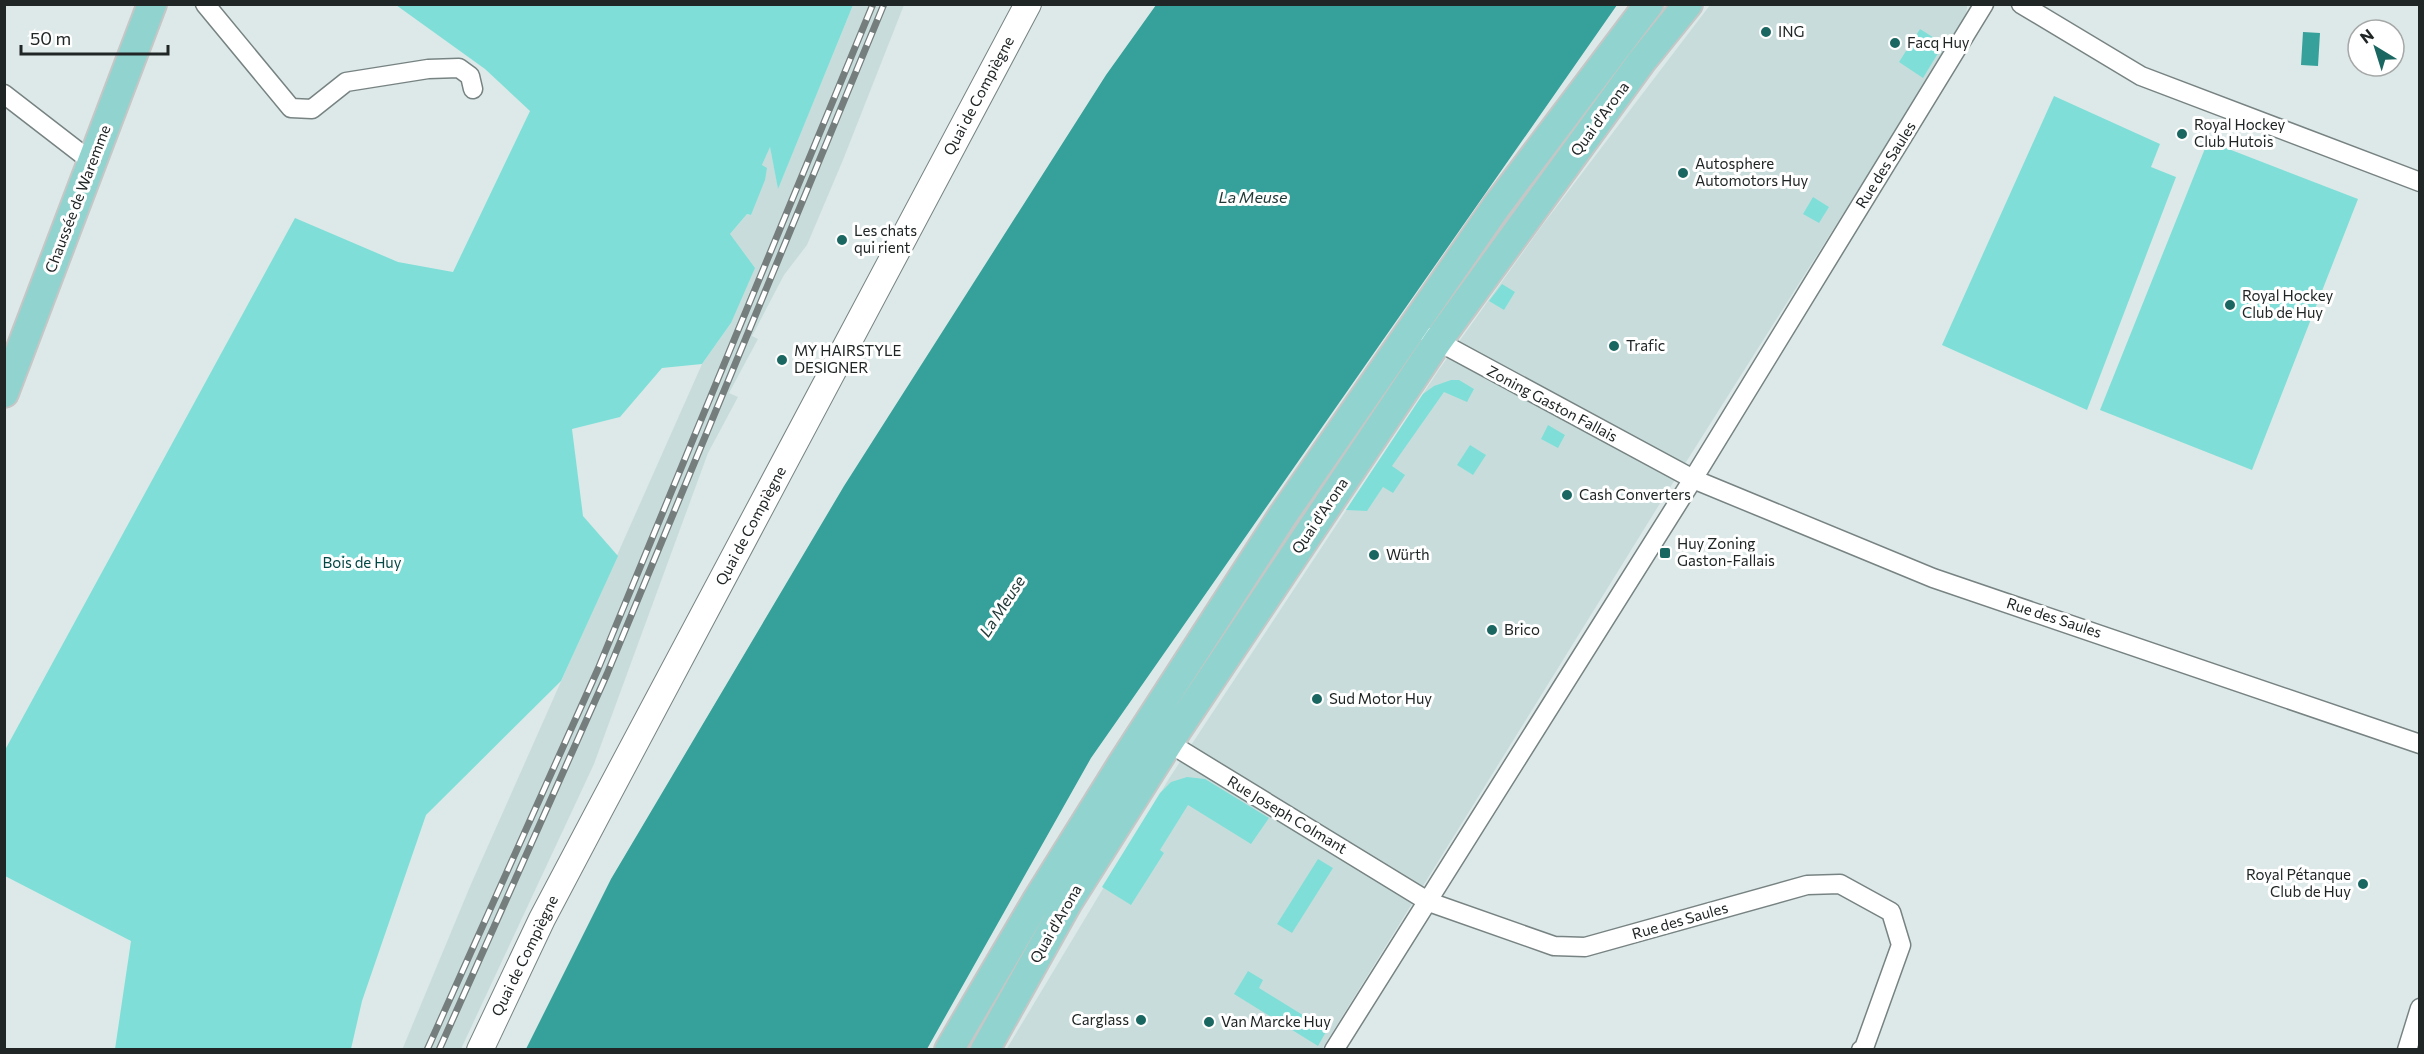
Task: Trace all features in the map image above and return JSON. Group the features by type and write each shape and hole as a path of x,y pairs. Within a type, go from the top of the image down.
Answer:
{"main road":[{"name":"Chaussée de Waremme","path":"4,393 152,4"},
{"name":"Quai de Compiègne","path":"480,1050 594,820 1028,4"},
{"name":"Quai d'Arona","path":"949,1050 1036,902 1283,515 1496,207 1649,4"},
{"name":"Quai d'Arona","path":"985,1050 1068,902 1169,742 1437,342 1641,62 1688,4"}],"street":[{"path":"205,4 291,108 312,110 346,82 428,69 459,68 470,76 473,89"},
{"name":"Rue des Saules","path":"1334,1050 1693,478 1984,4"},
{"path":"2021,4 2141,76 2420,182"},
{"path":"4,94 92,162"},
{"name":"Zoning Gaston Fallais","path":"1413,327 1437,342 1693,478"},
{"name":"Rue des Saules","path":"1693,478 1933,578 2420,744"},
{"name":"Rue Joseph Colmant","path":"1145,728 1429,902"},
{"name":"Rue des Saules","path":"1429,902 1554,946 1585,947 1807,885 1840,884 1891,912 1901,945 1864,1048 1861,1050"},
{"path":"2408,1050 2420,1008"}],"shaded area":[{"path":"853,5 904,5 807,245 784,275 752,336 758,339 729,393 738,397 708,453 594,764 461,1049 402,1050 471,884 702,364 731,323 730,234 747,214 751,215 762,165 770,146 778,188"},
{"path":"1710,5 1967,5 1967,8 1965,21 1664,497 1322,1049 1006,1050 1170,777 1440,368 1541,227"}],"green space":[{"name":"Bois de Huy","path":"396,5 853,5 778,189 770,147 762,165 767,168 765,180 751,215 747,214 730,234 755,268 731,323 702,364 662,368 620,417 572,429 583,516 618,556 561,681 426,815 362,1001 351,1049 115,1049 131,941 5,876 5,750 295,218 398,262 453,272 530,111 485,69"},
{"path":"1920,29 1939,41 1940,50 1923,78 1899,62"},
{"path":"2054,96 2160,144 2151,167 2176,177 2087,410 1942,345"},
{"name":"Royal Hockey Club de Huy","path":"2208,141 2358,199 2252,470 2100,410"},
{"path":"1813,197 1829,207 1819,223 1803,214"},
{"path":"1502,284 1515,292 1504,310 1489,301"},
{"path":"1451,380 1459,380 1474,389 1467,402 1444,392 1392,466 1405,475 1393,493 1383,487 1367,511 1346,510 1423,394 1434,386"},
{"path":"1548,425 1565,435 1558,448 1541,439"},
{"path":"1470,445 1486,455 1473,475 1457,465"},
{"path":"1187,777 1205,779 1269,818 1251,844 1188,805 1160,850 1164,853 1131,905 1102,887 1160,793 1171,782"},
{"path":"1318,859 1333,868 1292,933 1277,924"},
{"path":"1248,971 1263,980 1259,988 1327,1030 1318,1046 1234,994"}],"water":[{"name":"La Meuse","path":"1156,5 1617,5 1091,758 927,1049 526,1049 611,879 844,486 1106,75"},
{"path":"2303,32 2320,33 2318,66 2301,65"}],"railway":[{"path":"427,1050 598,669 873,4"},
{"path":"439,1050 607,674 884,4"}],"place":[{"name":"ING","path":"1766,32"},
{"name":"Facq Huy","path":"1895,43"},
{"name":"Royal Hockey Club Hutois","path":"2182,134"},
{"name":"Autosphere Automotors Huy","path":"1683,173"},
{"name":"Les chats qui rient","path":"842,240"},
{"name":"Royal Hockey Club de Huy","path":"2230,305"},
{"name":"Trafic","path":"1614,346"},
{"name":"MY HAIRSTYLE DESIGNER","path":"782,360"},
{"name":"Cash Converters","path":"1567,495"},
{"name":"Huy Zoning Gaston-Fallais","path":"1665,553"},
{"name":"Würth","path":"1374,555"},
{"name":"Brico","path":"1492,630"},
{"name":"Sud Motor Huy","path":"1317,699"},
{"name":"Royal Pétanque Club de Huy","path":"2363,884"},
{"name":"Carglass","path":"1141,1020"},
{"name":"Van Marcke Huy","path":"1209,1022"}]}
